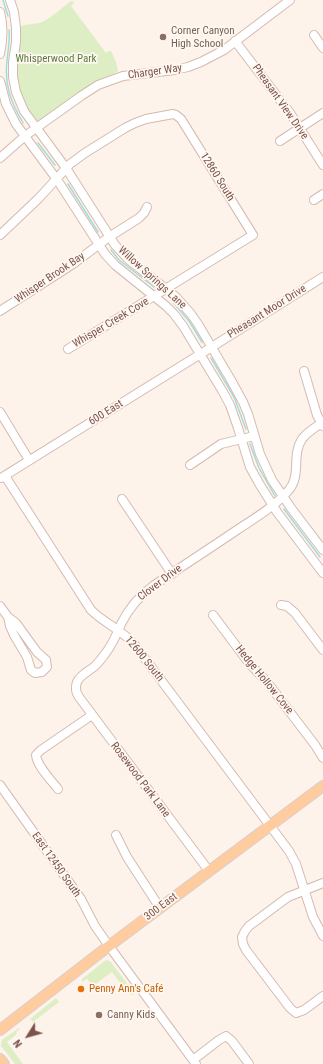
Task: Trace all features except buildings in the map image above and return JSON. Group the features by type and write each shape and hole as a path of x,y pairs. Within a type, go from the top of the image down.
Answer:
{"main road":[{"name":"300 East","path":"0,1030 109,946 323,786"},
{"path":"0,1059 4,1064"}],"street":[{"name":"Willow Springs Lane","path":"10,0 14,12 16,28 16,42 13,62 14,85 21,105 66,168 109,237 122,254 176,296 191,314 240,396 248,414 263,462 272,480 323,550"},
{"name":"Charger Way","path":"0,158 25,136 86,93 105,82 123,76 168,71 188,67 201,62 213,56 235,41 290,0"},
{"path":"0,12 3,33 0,54"},
{"path":"314,36 323,48"},
{"name":"Pheasant View Drive","path":"235,41 284,105 323,165"},
{"name":"Willow Springs Lane","path":"0,81 3,96 16,124 56,178 105,254 115,266 166,306 179,320 230,405 250,467 260,485 323,573"},
{"path":"280,141 323,113"},
{"name":"12860 South","path":"66,168 85,153 135,123 170,114 176,115 181,119 253,235"},
{"path":"0,235 39,198 66,168"},
{"path":"314,200 323,194"},
{"name":"Whisper Brook Bay","path":"0,311 139,218 147,208"},
{"name":"Whisper Creek Cove","path":"68,349 253,235"},
{"name":"Pheasant Moor Drive","path":"211,348 323,277"},
{"name":"600 East","path":"2,477 211,348"},
{"path":"304,371 315,410 322,424"},
{"path":"0,412 29,460"},
{"name":"Clover Drive","path":"76,687 80,677 96,665 105,654 126,615 136,601 146,591 273,505 292,487 296,477 296,458 300,444 307,434 322,424"},
{"path":"190,465 218,445 241,438 254,436"},
{"name":"12600 South","path":"2,477 88,606 100,619 129,638 134,644 292,855 313,917 323,936"},
{"path":"122,499 172,574"},
{"path":"281,605 287,606 295,613 323,650"},
{"path":"0,606 8,618 14,635 27,657 31,670 35,673 42,672 46,667 46,660 35,650 16,623 8,618"},
{"name":"Hedge Hollow Cove","path":"213,615 249,663 267,682 315,745 323,758"},
{"name":"Rosewood Park Lane","path":"76,687 77,694 92,715 209,871"},
{"path":"58,789 39,763 36,756 41,750 92,715"},
{"name":"Hedge Hollow Cove","path":"315,745 323,750"},
{"name":"East 12450 South","path":"0,786 81,898 95,926 109,946 194,1062"},
{"path":"116,835 126,857 160,908"},
{"path":"323,883 292,895 284,900 249,926 244,931 242,937 246,950 290,1008 296,1013 304,1010 323,996"},
{"path":"194,1062 219,1040 226,1036 232,1041 249,1064"}],"green space":[{"name":"Whisperwood Park","path":"71,1 74,3 71,6 106,53 111,51 118,71 113,75 95,82 85,88 40,120 35,121 23,105 15,77 20,27 39,23 45,20"},
{"path":"106,960 110,961 135,994 130,994 112,972 93,986 87,979 82,982 82,979"},
{"path":"56,998 59,1002 33,1022 30,1019"},
{"path":"19,1028 20,1029 16,1032 17,1034 7,1042 23,1064 15,1064 1,1046 2,1040"}],"waterway":[{"path":"3,0 8,16"},
{"path":"9,30 6,70 9,93 23,123"},
{"path":"38,143 55,165"},
{"path":"68,184 98,232"},
{"path":"111,250 119,260 154,287"},
{"path":"171,300 189,321 202,342"},
{"path":"211,358 234,397 246,429"},
{"path":"250,444 259,468 275,496"},
{"path":"284,509 320,557"}],"place":[{"name":"Corner Canyon High School","path":"163,37"},
{"name":"Penny Ann's Café","path":"81,989"},
{"name":"Canny Kids","path":"99,1015"}]}
